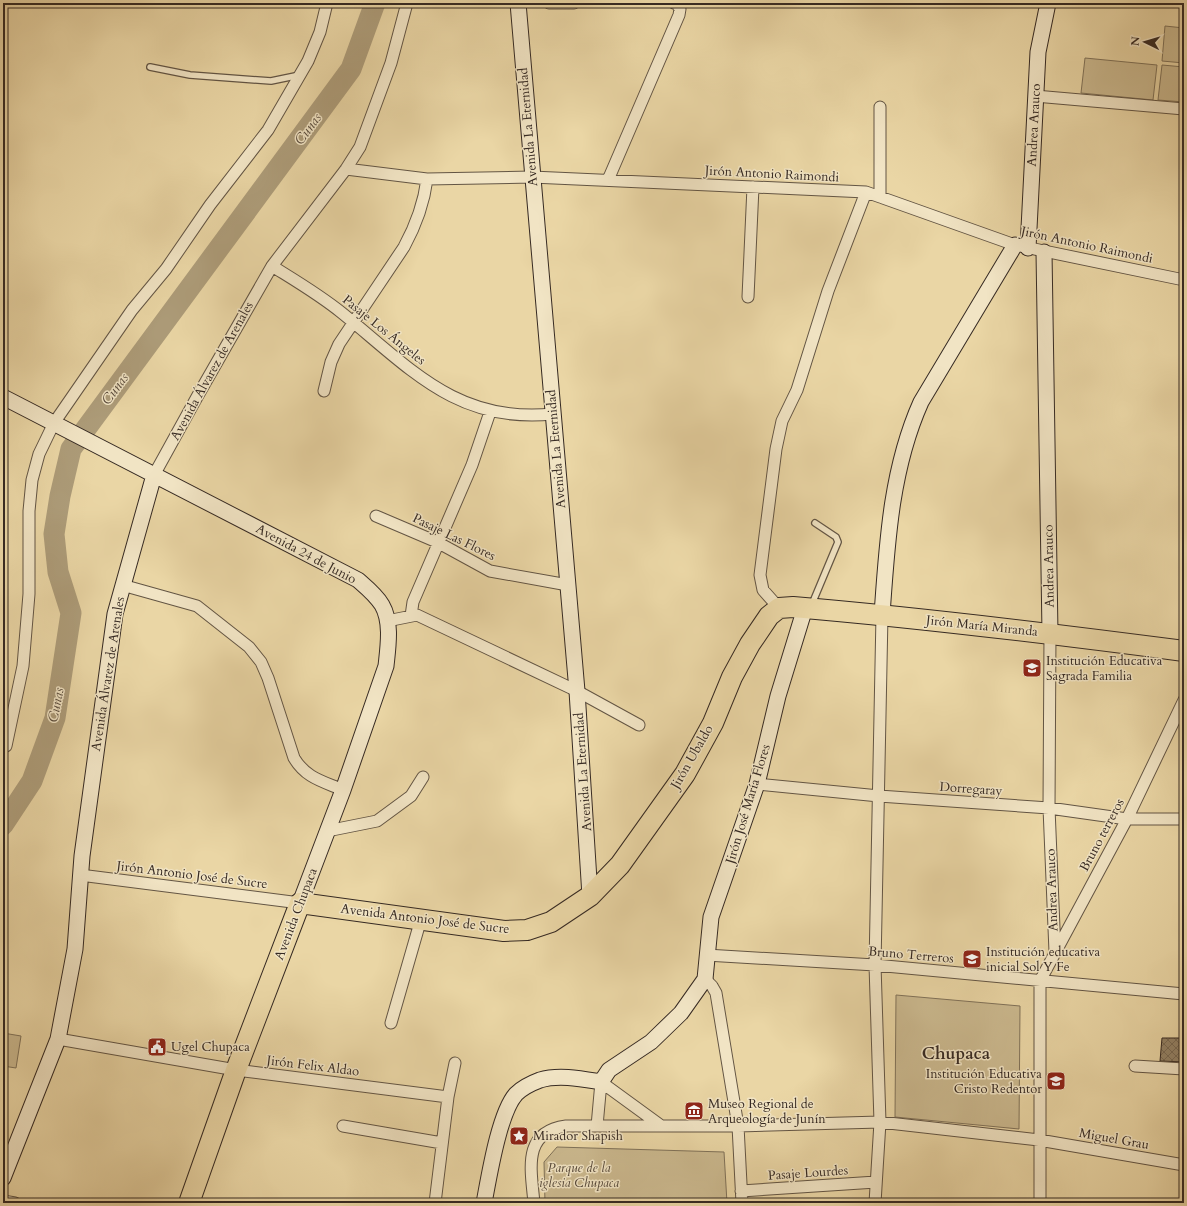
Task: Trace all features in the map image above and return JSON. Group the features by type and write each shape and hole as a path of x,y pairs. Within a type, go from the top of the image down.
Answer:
{"highway":[{"name":"Jirón María Miranda","path":"779,608 793,606 882,614 1050,633 1184,651"},
{"name":"Jirón Ubaldo","path":"590,896 620,865 685,774 713,723 732,677 750,644 769,616 779,608"},
{"name":"Avenida Antonio José de Sucre","path":"300,903 504,931 527,930 551,922 590,896"},
{"name":"Avenida Chupaca","path":"189,1203 236,1070 300,903"}],"street":[{"path":"6,746 23,666 29,594 29,510 32,480 39,454 132,310 166,269 210,205 268,130 300,75 314,46 327,3"},
{"name":"Avenida Álvarez de Arenales","path":"3,1178 58,1039 75,949 80,875 115,614 154,475 196,397 272,266 346,169 360,147 378,103 391,63 407,3"},
{"name":"Avenida La Eternidad","path":"518,3 577,692 590,896"},
{"path":"549,3 574,3"},
{"path":"608,180 679,15 680,9 677,4 674,3"},
{"name":"Andrea Arauco","path":"1021,246 1038,52 1048,3"},
{"path":"1035,96 1184,109"},
{"path":"880,107 880,197"},
{"name":"Jirón Antonio Raimondi","path":"346,169 427,178 532,177 866,192 1021,246 1184,280"},
{"path":"324,391 331,362 353,322 398,257 412,231 419,214 427,178"},
{"path":"748,297 752,187"},
{"path":"779,608 764,590 760,575 776,450 782,421 804,370 828,291 866,192"},
{"path":"875,1203 880,1122 875,965 882,614 888,536 897,476 910,426 921,402 1021,246"},
{"name":"Andrea Arauco","path":"1044,252 1050,633 1049,808 1055,953"},
{"name":"Pasaje Los Ángeles","path":"272,266 328,302 387,352 426,380 462,402 490,412 522,416 553,414"},
{"name":"Avenida 24 de Junio","path":"3,397 358,580 382,605 388,621"},
{"path":"411,616 413,602 437,542 472,465 490,412"},
{"name":"Pasaje Las Flores","path":"376,516 437,542 490,571 568,585"},
{"path":"122,585 197,606 249,647 261,662 268,678 294,758 300,769 309,776 343,790"},
{"name":"Jirón José María Flores","path":"705,979 706,955 711,917 756,784 778,696 808,608"},
{"path":"388,621 417,615 577,692 639,725"},
{"name":"Avenida Chupaca","path":"300,903 343,790 386,666 388,621"},
{"name":"Bruno terreros","path":"1040,981 1127,819 1184,700"},
{"path":"327,831 377,821 411,796 423,777"},
{"name":"Dorregaray","path":"756,784 879,796 1049,808 1127,819 1184,819"},
{"name":"Jirón Antonio José de Sucre","path":"80,875 300,903"},
{"path":"391,1023 421,919"},
{"name":"Bruno Terreros","path":"706,955 875,965 1184,994"},
{"path":"597,1126 601,1082 609,1070 651,1042 681,1013 705,979 712,986 716,994 738,1126 742,1203"},
{"path":"1040,981 1040,1203"},
{"name":"Jirón Felix Aldao","path":"58,1039 236,1070 448,1097"},
{"path":"435,1203 448,1097 455,1063"},
{"path":"1135,1066 1184,1069"},
{"path":"484,1203 500,1134 508,1107 516,1094 527,1086 540,1080 554,1078 586,1079 601,1082 660,1125"},
{"name":"Miguel Grau","path":"534,1203 531,1159 536,1142 543,1133 552,1128 660,1125 738,1126 880,1122 1039,1140 1184,1165"},
{"path":"343,1126 442,1144"},
{"name":"Pasaje Lourdes","path":"741,1191 876,1182"},
{"path":"3,1201 15,1203"}],"lane":[{"path":"150,67 190,75 271,81 300,75"},
{"path":"808,608 838,542 836,537 815,523"}],"green space":[{"path":"1165,26 1184,28 1184,63 1162,61"},
{"path":"1085,58 1157,65 1153,100 1081,93"},
{"path":"1162,65 1184,67 1184,102 1158,100"},
{"path":"896,995 1020,1006 1019,1129 895,1117"},
{"path":"3,1033 21,1036 16,1068 3,1066"},
{"name":"Parque de la iglesia Chupaca","path":"557,1147 724,1152 727,1203 545,1203 544,1162"}],"building":[{"path":"1162,1038 1184,1038 1184,1062 1160,1061"}],"waterway":[{"name":"Cunas","path":"3,825 32,781 55,718 71,613 58,572 54,534 60,496 71,449 351,69 375,3"}],"place":[{"name":"Institución Educativa Sagrada Familia","path":"1032,668"},
{"name":"Institución educativa inicial Sol Y Fe","path":"972,959"},
{"name":"Ugel Chupaca","path":"157,1047"},
{"name":"Institución Educativa Cristo Redentor","path":"1056,1081"},
{"name":"Museo Regional de Arqueología de Junín","path":"694,1111"},
{"name":"Mirador Shapish","path":"519,1136"}],"district":[{"name":"Chupaca","path":"956,1053"}]}
